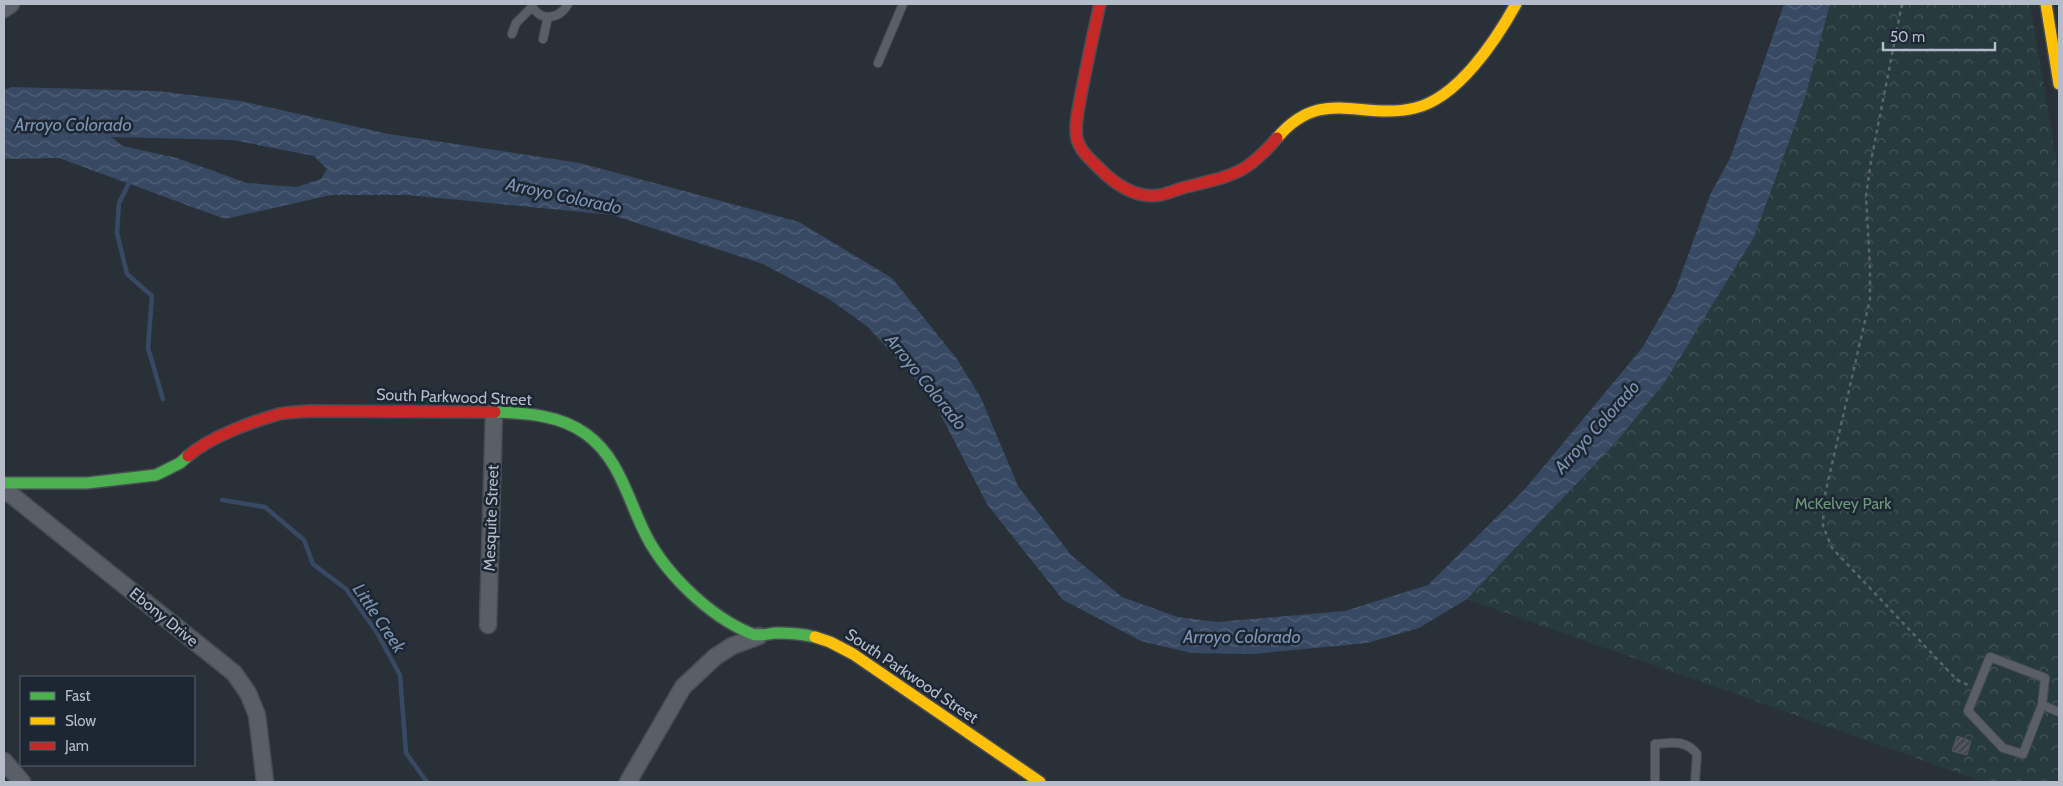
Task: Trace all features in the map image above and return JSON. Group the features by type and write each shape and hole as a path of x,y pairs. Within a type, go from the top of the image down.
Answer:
{"street":[{"path":"4,9 11,4"},
{"path":"1100,4 1077,119 1078,139 1085,154 1108,178 1122,188 1138,194 1156,196 1193,185 1212,183 1246,169 1260,158 1285,128 1302,116 1341,106 1397,111 1414,110 1431,103 1462,79 1494,40 1516,4"},
{"path":"2046,4 2059,84"},
{"name":"South Parkwood Street","path":"4,483 87,483 156,475 180,463 200,446 225,434 280,414 319,411 494,412 523,413 549,417 572,426 594,439 611,458 623,481 643,530 670,572 686,589 714,611 759,636 769,633 791,634 834,643 854,654 888,680 1040,782"},
{"name":"Mesquite Street","path":"488,625 494,412"},
{"name":"Ebony Drive","path":"4,489 234,673 248,693 257,715 265,782"},
{"path":"628,782 683,687 714,657 732,646 759,636"},
{"path":"4,761 22,782"}],"lane":[{"path":"512,34 516,23 531,5 536,12 548,17 560,14 568,4"},
{"path":"878,63 903,4"},
{"path":"543,39 548,17"},
{"path":"1990,657 2045,678 2042,705 2023,754 2003,748 1968,711 1990,657"},
{"path":"2042,705 2059,712"},
{"path":"1655,782 1655,744 1682,742 1691,746 1697,754 1695,782"}],"path":[{"path":"1902,4 1871,161 1866,196 1870,299 1824,499 1823,526 1832,548 1957,680"}],"green space":[{"name":"McKelvey Park","path":"1830,4 2030,4 2059,176 2059,782 1984,782 1467,599 1618,440 1665,382 1756,231 1805,98"}],"water":[{"name":"Arroyo Colorado","path":"1784,4 1830,4 1805,98 1754,237 1665,382 1618,440 1467,599 1419,628 1367,643 1253,654 1191,653 1141,641 1063,600 987,504 932,398 868,327 829,299 763,264 612,215 408,195 331,195 225,219 59,158 4,159 4,90 12,87 157,91 241,101 389,134 580,163 799,222 892,278 957,359 981,398 1018,486 1071,555 1122,597 1178,617 1217,622 1345,611 1428,585 1525,489 1642,348 1675,291 1710,195 1731,156","holes":["111,137 233,140 314,156 327,169 321,179 296,187 247,183 177,158 123,146"]}],"building":[{"path":"1957,736 1971,741 1967,755 1952,751"}],"waterway":[{"name":"Little Creek","path":"130,181 119,203 117,233 127,274 152,296 148,348 163,399"},
{"name":"Little Creek","path":"222,500 265,507 304,540 313,564 346,589 376,631 400,675 406,753 427,782"}],"traffic: fast":[{"path":"495,412 531,414 554,419 576,428 597,443 606,453 620,477 642,527 661,559 688,590 719,616 755,635 787,633 815,637"},
{"path":"4,483 87,483 156,475 180,463 188,456"}],"traffic: slow":[{"path":"1277,138 1294,122 1310,113 1326,109 1395,111 1415,108 1431,102 1446,93 1474,66 1498,34 1516,4"},
{"path":"2046,4 2059,84"},
{"path":"815,637 830,642 853,654 1040,782"}],"traffic: jam":[{"path":"1100,4 1081,94 1076,133 1078,143 1083,151 1106,175 1127,190 1135,193 1151,196 1160,195 1218,179 1238,171 1257,159 1277,138"},
{"path":"188,456 197,449 231,431 283,413 310,411 495,412"}]}
